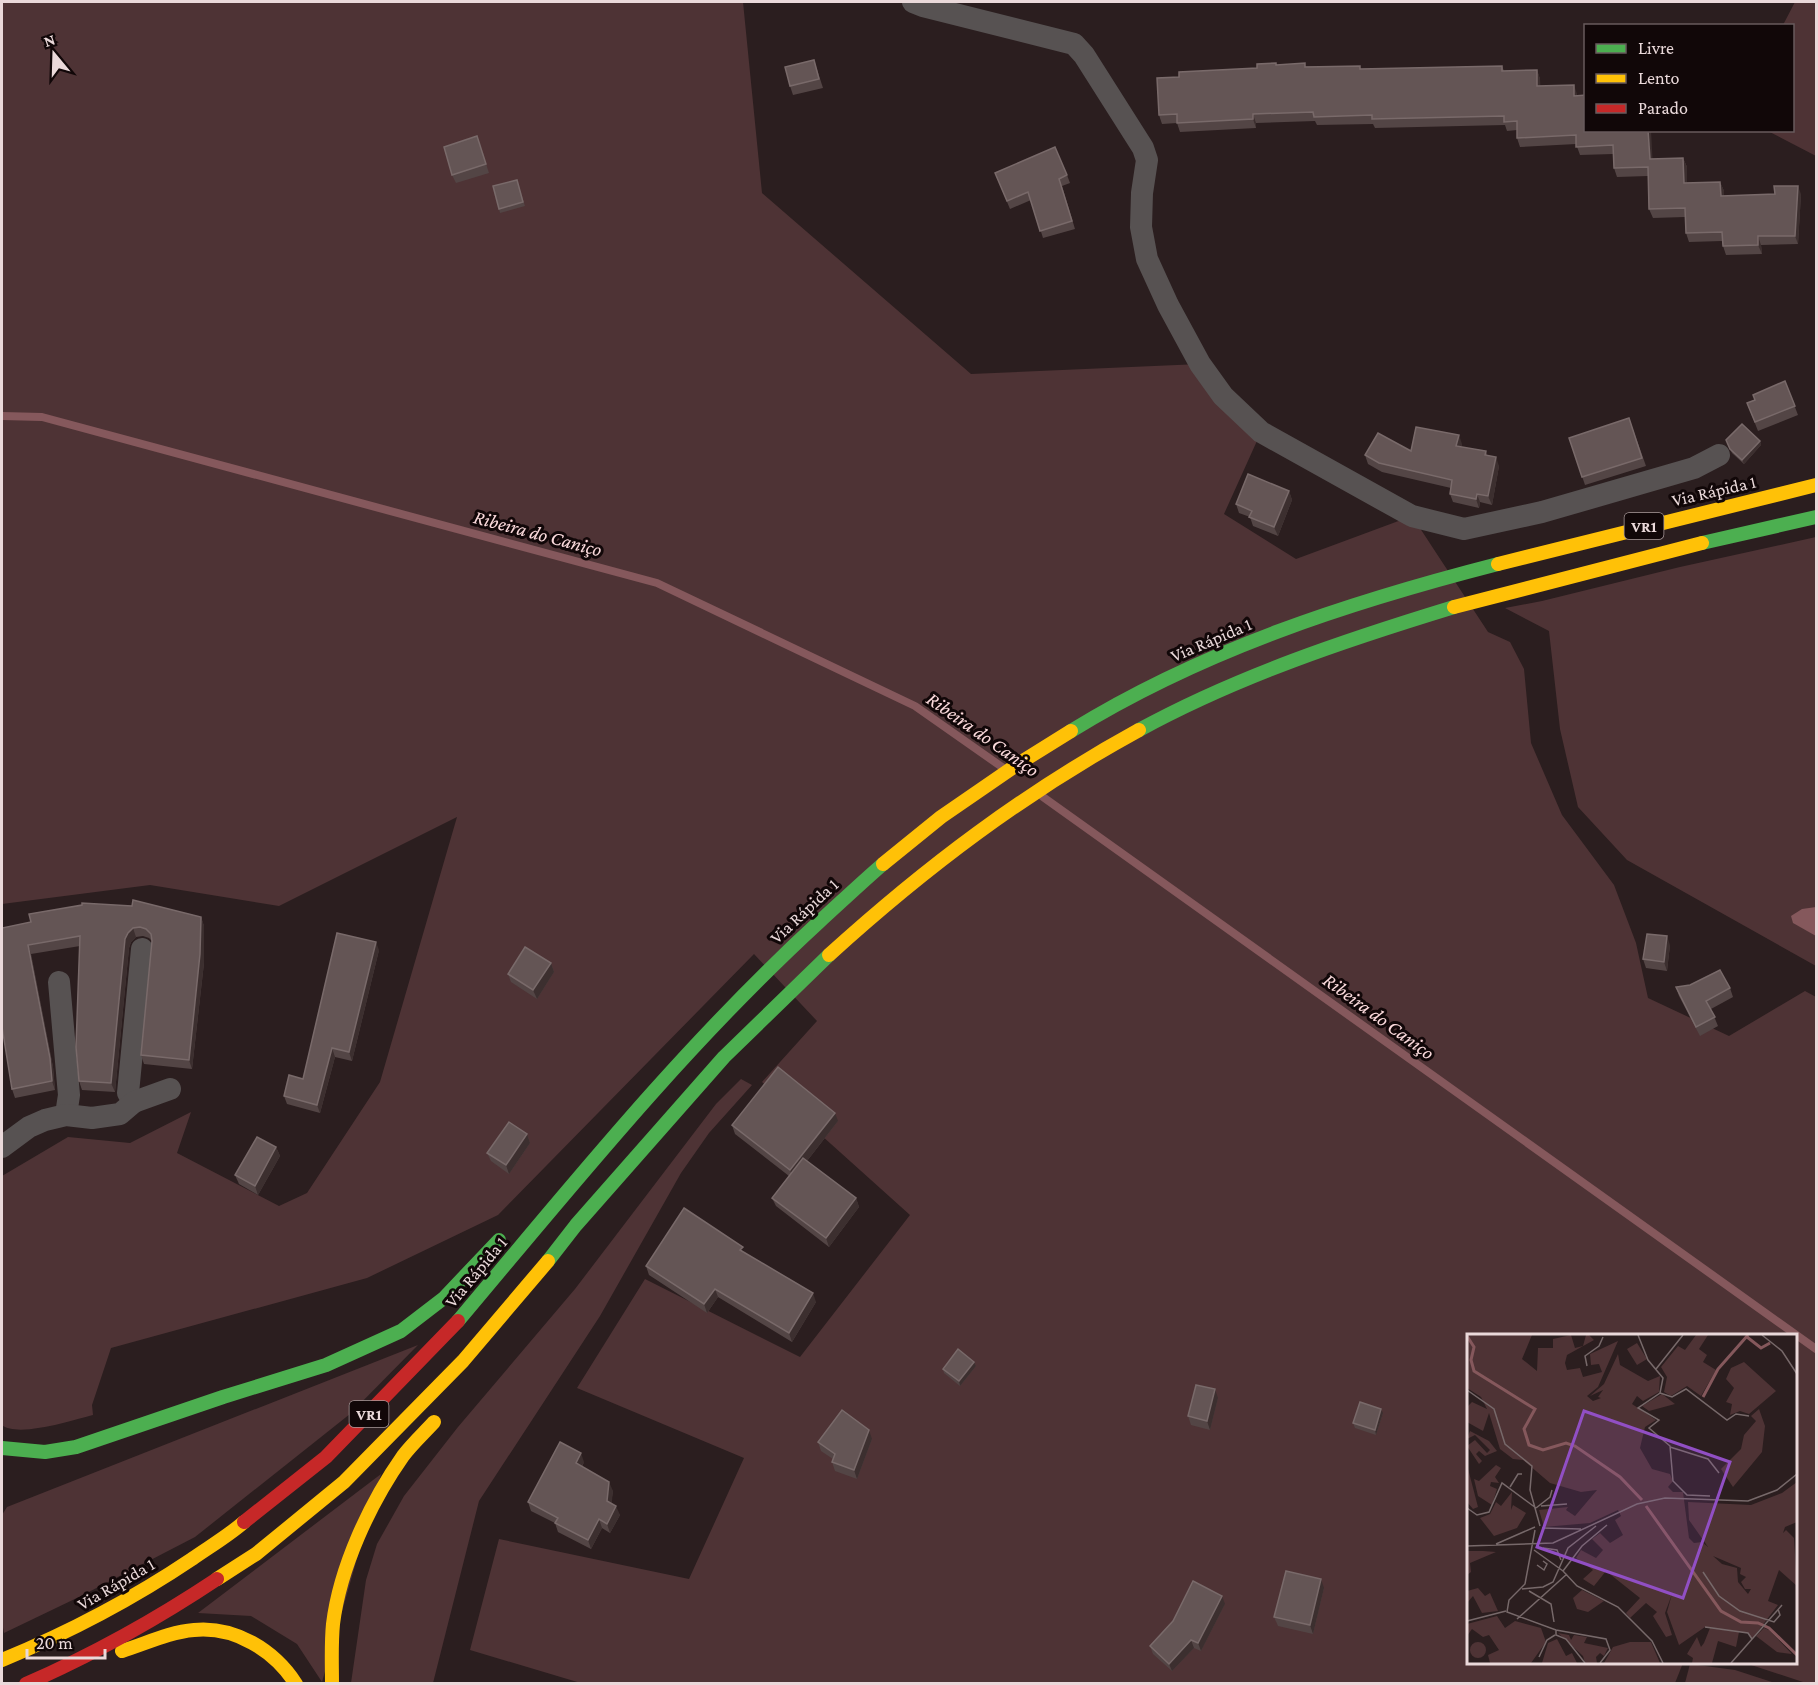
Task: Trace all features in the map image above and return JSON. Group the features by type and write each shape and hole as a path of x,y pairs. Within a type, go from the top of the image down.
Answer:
{"highway":[{"name":"Via Rápida 1","path":"2,1660 44,1643 109,1611 166,1576 236,1529 326,1457 448,1333 632,1114 703,1036 783,955 879,868 941,817 1018,764 1084,723 1161,682 1236,647 1385,594 1685,516 1816,485"},
{"name":"VR1","path":"26,1683 49,1674 172,1609 256,1554 344,1482 463,1361 523,1292 576,1225 724,1057 805,977 892,898 956,847 1035,791 1097,753 1170,713 1250,677 1347,640 1481,599 1695,545 1816,518"},
{"path":"586,1146 632,1114"},
{"path":"569,1254 576,1225"},
{"path":"2,1448 45,1452 76,1447 326,1365 401,1331 444,1298 485,1257 507,1230"},
{"path":"332,1683 333,1624 346,1568 358,1535 378,1495 404,1454 445,1410"},
{"path":"62,1667 194,1630 233,1634 255,1643 277,1659 296,1683"}],"street":[{"path":"913,2 1074,44 1084,55 1145,154 1147,160 1142,193 1141,227 1147,259 1168,305 1200,364 1223,396 1261,432 1271,438 1412,516 1464,529 1542,512 1694,468 1719,455"},
{"path":"134,1102 128,1093 142,949"},
{"path":"59,982 69,1095 66,1115"},
{"path":"2,1147 29,1127 45,1120 66,1115 92,1118 120,1114 134,1102 170,1089"}],"shaded area":[{"path":"2,2 743,2 762,193 971,374 1200,364 1261,432 1224,514 1296,559 1412,516 1488,632 1510,642 1524,669 1531,743 1562,815 1614,885 1636,943 1648,998 1729,1036 1805,991 1816,997 1816,1683 1806,1683 1748,1664 1797,1664 1797,1334 1467,1334 1467,1664 1683,1664 1675,1683 584,1684 470,1650 499,1539 689,1579 744,1458 577,1388 645,1279 800,1357 910,1215 762,1082 817,1021 754,954 498,1215 367,1278 111,1348 92,1405 93,1415 33,1429 10,1429 2,1425 2,1176 68,1137 130,1143 191,1112 177,1153 279,1206 307,1193 380,1082 457,817 279,906 150,885 2,904"},
{"path":"1795,2 1816,2 1816,156 1770,132 1794,132 1794,24 1784,24"},
{"path":"1816,537 1816,966 1627,860 1578,807 1560,729 1549,631 1505,608"},
{"path":"1816,907 1816,936 1793,923 1791,916 1802,909"},
{"path":"741,1079 752,1085 709,1133 681,1173 600,1316 479,1501 433,1683 351,1683 366,1580 377,1544 404,1496 458,1427 575,1289 716,1104"},
{"path":"418,1345 350,1414 195,1537 4,1633 2,1622 2,1515 7,1507"},
{"path":"381,1474 322,1682 297,1644 251,1616 198,1613"},
{"path":"1690,1664 1735,1670 1775,1683 1685,1683"}],"building":[{"path":"814,60 819,79 790,86 785,67"},
{"path":"1305,63 1305,67 1360,66 1360,69 1502,66 1502,71 1537,70 1537,86 1574,85 1574,96 1584,95 1584,132 1648,132 1650,159 1683,158 1684,183 1720,182 1721,196 1775,194 1774,186 1798,186 1795,236 1758,236 1758,245 1723,246 1722,232 1686,233 1685,208 1649,209 1648,167 1614,168 1613,145 1576,147 1576,135 1517,138 1517,121 1504,122 1504,116 1372,119 1372,115 1314,117 1313,112 1253,114 1253,119 1177,123 1177,114 1159,115 1157,78 1179,77 1179,72 1257,68 1257,64"},
{"path":"477,136 486,164 452,175 444,147"},
{"path":"1055,147 1067,175 1059,179 1072,221 1040,231 1028,192 1007,201 995,173"},
{"path":"517,180 523,202 499,209 493,186"},
{"path":"1785,381 1795,406 1755,422 1747,403 1755,400 1753,395"},
{"path":"1629,418 1642,458 1582,477 1569,438"},
{"path":"1742,424 1760,441 1742,460 1730,449 1726,440"},
{"path":"1416,427 1459,435 1456,446 1486,451 1485,455 1496,457 1488,496 1477,494 1476,499 1450,494 1452,480 1379,463 1365,455 1378,433 1411,451"},
{"path":"1248,474 1289,491 1274,527 1249,517 1252,511 1236,504"},
{"path":"133,900 201,917 200,954 189,1060 141,1055 152,941 151,934 146,929 133,928 125,939 111,1083 79,1081 76,1047 80,936 28,945 50,1058 52,1081 12,1089 2,1027 2,928 31,922 29,914 82,905 82,903 132,906"},
{"path":"337,933 376,942 349,1052 332,1048 317,1105 284,1096 289,1075 303,1079"},
{"path":"1647,934 1667,936 1664,962 1643,959"},
{"path":"525,947 551,963 533,990 508,974"},
{"path":"1720,970 1730,988 1706,1001 1715,1017 1696,1027 1676,987 1690,985"},
{"path":"778,1067 835,1113 790,1170 732,1125"},
{"path":"509,1122 527,1134 506,1165 487,1153"},
{"path":"257,1137 276,1147 255,1186 235,1175"},
{"path":"803,1158 856,1198 826,1238 772,1198"},
{"path":"684,1208 743,1247 740,1250 813,1293 789,1333 715,1289 704,1304 646,1266"},
{"path":"958,1349 974,1362 959,1381 943,1369"},
{"path":"1196,1385 1215,1389 1207,1421 1188,1416"},
{"path":"1360,1402 1381,1409 1375,1430 1353,1423"},
{"path":"842,1410 869,1430 854,1470 832,1462 835,1454 818,1442"},
{"path":"560,1442 581,1453 576,1463 609,1482 607,1501 616,1506 607,1524 599,1519 588,1540 555,1523 558,1518 528,1502"},
{"path":"1286,1571 1321,1579 1310,1625 1274,1617"},
{"path":"1193,1581 1222,1596 1198,1643 1191,1640 1169,1664 1150,1646 1173,1621"}],"waterway":[{"name":"Ribeira do Caniço","path":"2,416 42,417 657,583 915,706 1002,767"},
{"name":"Ribeira do Caniço","path":"1043,797 1795,1334"},
{"name":"Ribeira do Caniço","path":"1797,1335 1816,1349"}],"traffic: fast":[{"path":"1702,543 1816,517"},
{"path":"1071,731 1172,676 1278,631 1387,595 1498,564"},
{"path":"1139,730 1254,676 1373,633 1454,607"},
{"path":"458,1321 588,1166 677,1065 770,969 883,864"},
{"path":"548,1261 576,1225 724,1057 829,955"},
{"path":"2,1448 45,1452 76,1447 326,1365 401,1331 444,1298 499,1240"}],"traffic: slow":[{"path":"1498,564 1816,485"},
{"path":"1454,607 1702,543"},
{"path":"829,955 902,892 977,833 1056,779 1139,730"},
{"path":"883,864 941,817 1071,731"},
{"path":"217,1579 256,1554 344,1482 463,1361 548,1261"},
{"path":"332,1684 333,1624 342,1580 358,1536 391,1474 434,1422"},
{"path":"2,1660 76,1627 123,1602 192,1559 244,1522"},
{"path":"122,1651 185,1631 224,1632 238,1636 265,1651 277,1661 296,1684"}],"traffic: jam":[{"path":"244,1522 326,1457 458,1321"},
{"path":"26,1684 124,1636 217,1579"}]}
